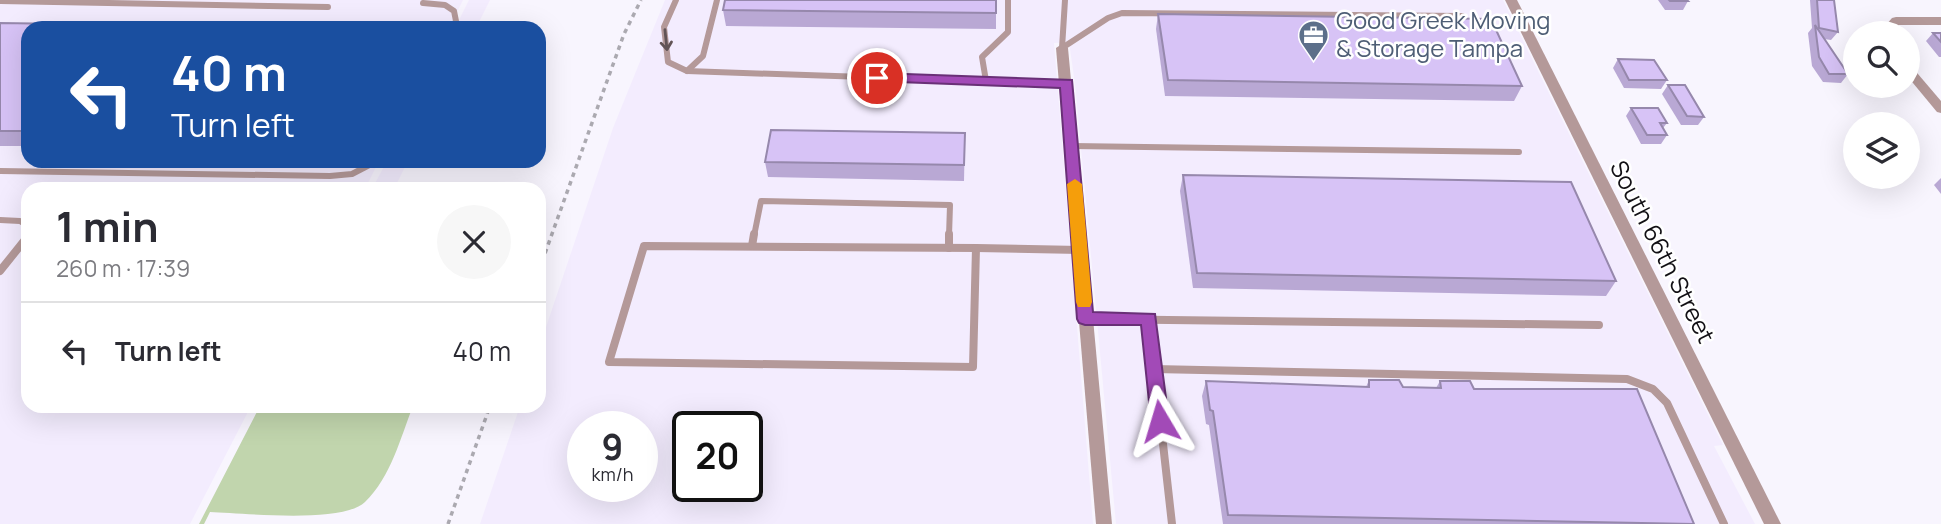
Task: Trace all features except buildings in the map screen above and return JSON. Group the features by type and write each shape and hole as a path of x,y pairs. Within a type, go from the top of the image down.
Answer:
{"street":[{"name":"South 66th Street","path":"1511,0 1773,524"},
{"path":"1895,21 1941,21"},
{"path":"1062,48 1104,524"},
{"path":"1920,84 1941,109"}],"lane":[{"path":"676,0 664,27 668,62 687,71 1067,83"},
{"path":"687,71 703,56 717,0"},
{"path":"986,81 982,57 1007,33 1008,0"},
{"path":"1062,48 1065,0"},
{"path":"0,1 328,7"},
{"path":"423,3 445,5 454,11 456,21"},
{"path":"1062,48 1108,18 1122,13 1462,16"},
{"path":"1072,146 1519,152"},
{"path":"0,171 330,176 352,174 364,168"},
{"path":"751,246 761,201 950,205 949,248"},
{"path":"0,220 21,222"},
{"path":"0,271 21,245"},
{"path":"976,248 973,367 609,362 644,246 976,248 1080,250"},
{"path":"1085,319 1598,325"},
{"path":"1149,319 1172,524"},
{"path":"1154,369 1627,379 1653,389 1667,402 1724,524"}],"path":[{"path":"546,251 624,34 641,0"},
{"path":"448,524 488,413"}],"shaded area":[{"path":"0,0 463,0 452,21 21,21 21,168 376,168 368,182 21,182 21,413 247,413 190,524 0,524"},
{"path":"469,0 490,0 480,21 458,21"},
{"path":"665,0 1503,0 1723,445 1714,446 1755,524 1116,524 1069,42 1054,43 1093,524 480,524 518,413 546,413 546,327 613,128"},
{"path":"383,168 404,168 398,182 376,182"}],"green space":[{"path":"256,413 410,413 382,481 365,502 353,509 291,516 210,512 204,524 199,524"}],"slow traffic":[{"path":"1075,184 1084,302"}],"place":[{"name":"Good Greek Moving & Storage Tampa","path":"1313,62"}],"route":[{"path":"877,78 1067,83 1085,319 1149,319 1160,421"}]}
